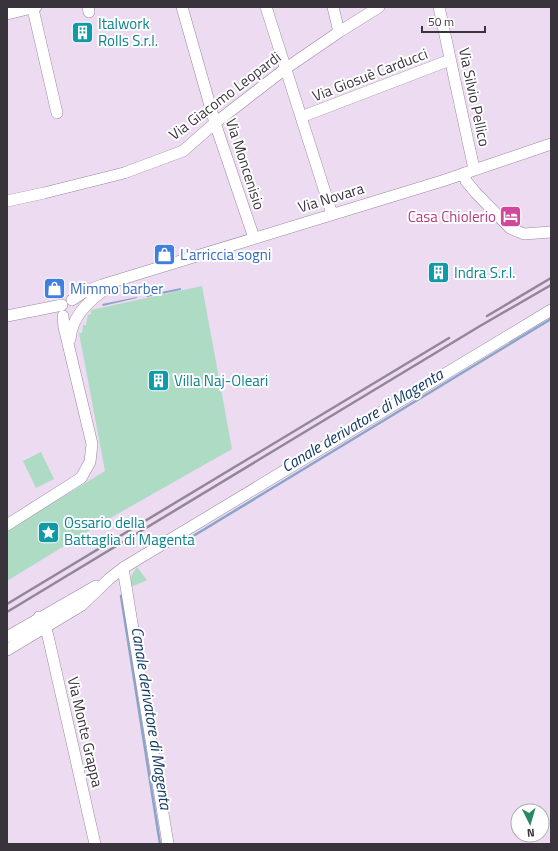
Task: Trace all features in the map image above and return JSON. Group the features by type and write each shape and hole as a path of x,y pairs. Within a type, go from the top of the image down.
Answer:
{"street":[{"name":"Via Moncenisio","path":"182,7 216,123 254,238"},
{"path":"266,7 332,214"},
{"path":"333,7 339,32"},
{"name":"Via Giacomo Leopardi","path":"7,201 126,172 183,151 285,69 379,7"},
{"name":"Via Silvio Pellico","path":"439,7 450,60 469,171 466,181 510,228 524,234 551,232"},
{"path":"7,14 34,8 57,113"},
{"name":"Via Giosuè Carducci","path":"301,117 450,60"},
{"name":"Via Novara","path":"72,300 84,292 120,280 551,144"},
{"name":"Via Novara","path":"77,315 92,299 120,280"},
{"path":"7,525 81,478 90,462 92,444 69,346 62,311 66,301 72,300 79,306 77,315 70,329 69,346"},
{"path":"7,316 49,307 62,311 69,319 77,315"},
{"path":"7,650 82,605 109,579 123,568 551,310"},
{"path":"123,568 168,844"},
{"path":"7,637 39,617 109,579"},
{"name":"Via Monte Grappa","path":"39,617 45,627 95,844"}],"green space":[{"path":"202,286 232,449 105,521 7,581 7,531 105,471 79,333 82,333 83,325 86,325 88,315 91,314 91,310"},
{"path":"41,452 54,479 36,488 23,461"},
{"path":"137,567 147,580 129,588 132,575"}],"water":[{"path":"181,288 181,290 147,297 146,295"},
{"path":"137,297 103,306 102,304"}],"waterway":[{"name":"Canale derivatore di Magenta","path":"185,541 551,319"},
{"name":"Canale derivatore di Magenta","path":"121,596 160,844"}],"railway":[{"path":"487,316 551,278"},
{"path":"7,612 480,326 551,285"},
{"path":"7,604 449,338"}],"place":[{"name":"Italwork Rolls S.r.l.","path":"82,33"},
{"name":"Casa Chiolerio","path":"511,217"},
{"name":"L'arriccia sogni","path":"165,255"},
{"name":"Indra S.r.l.","path":"438,273"},
{"name":"Mimmo barber","path":"55,289"},
{"name":"Villa Naj-Oleari","path":"158,381"},
{"name":"Ossario della Battaglia di Magenta","path":"49,532"}]}
